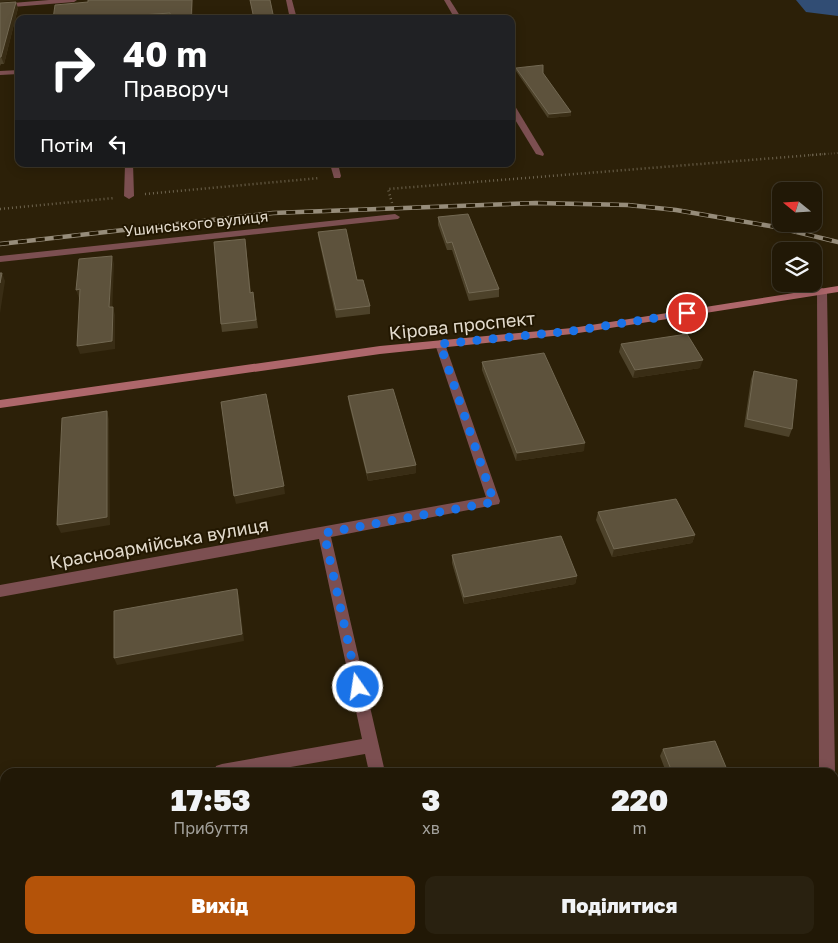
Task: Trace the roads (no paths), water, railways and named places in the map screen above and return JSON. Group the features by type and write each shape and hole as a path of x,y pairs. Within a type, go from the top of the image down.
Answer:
{"street":[{"path":"0,6 74,0"},
{"path":"288,0 293,15"},
{"path":"447,0 456,15"},
{"path":"0,73 15,72"},
{"path":"515,113 540,154"},
{"path":"129,167 129,196"},
{"path":"335,167 338,176"},
{"name":"Ушинського вулиця","path":"0,258 395,216"},
{"name":"Кірова проспект","path":"822,291 838,289"},
{"path":"822,291 827,768"},
{"name":"Кірова проспект","path":"0,404 193,376 440,344 572,331 816,292"},
{"name":"Красноармійська вулиця","path":"0,591 494,502 440,344"},
{"path":"324,533 376,768"},
{"path":"244,768 371,745"}],"water":[{"path":"796,0 838,0 838,16 806,12"}],"railway":[{"path":"0,244 273,213 536,203 628,205 676,210 776,227 838,242"}]}
